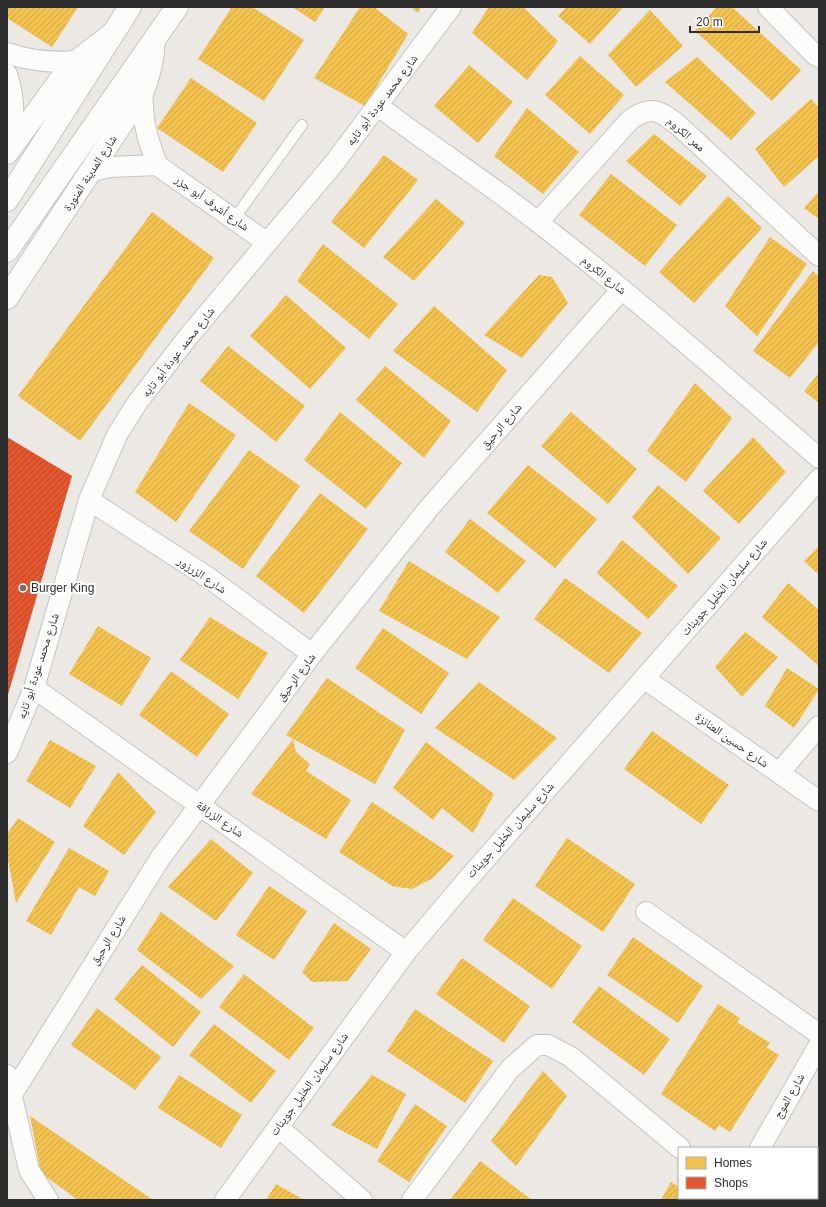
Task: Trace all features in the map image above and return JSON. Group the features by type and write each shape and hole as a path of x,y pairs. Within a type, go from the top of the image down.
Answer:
{"main road":[{"path":"7,200 130,7"},
{"name":"شارع المدينة المنورة","path":"7,252 177,7"},
{"path":"8,151 53,88 77,61 113,33"},
{"name":"شارع المدينة المنورة","path":"7,298 142,93 148,79 152,63 154,40"}],"street":[{"name":"شارع محمد عودة أبو تايه","path":"7,753 34,688 89,500 117,434 137,403 266,242 298,208 378,106 451,7"},
{"path":"768,7 815,55 819,57"},
{"path":"7,53 36,61 77,61"},
{"path":"7,74 12,87 14,116 8,151"},
{"path":"92,171 110,168 157,165 145,126 142,93"},
{"name":"شارع الكروم","path":"378,106 436,150 538,222 622,289 819,458"},
{"name":"ممر الكروم","path":"538,222 630,120 644,111 660,112 677,124 819,256"},
{"name":"شارع أشرف أبو جزر","path":"157,165 266,242"},
{"name":"شارع الرحيق","path":"11,1096 161,857 312,654 429,508 622,289"},
{"name":"شارع سليمان الخليل جوينات","path":"225,1200 406,952 466,880 645,679 819,479"},
{"name":"شارع الزرزور","path":"89,500 209,578 312,654"},
{"name":"شارع حسين العنانزة","path":"645,679 819,801"},
{"name":"شارع الزرافة","path":"34,688 200,804 406,952"},
{"path":"779,773 819,726"},
{"path":"646,912 819,1034"},
{"path":"412,1200 510,1069 537,1044 548,1045 571,1057 679,1147"},
{"name":"شارع الموج","path":"761,1147 819,1045"},
{"path":"7,1075 29,1170 48,1200"},
{"path":"278,1127 362,1200"}],"lane":[{"path":"234,219 302,125"}],"building: Homes":[{"path":"7,7 78,7 52,47 7,18"},
{"path":"232,7 252,7 304,40 264,101 198,59"},
{"path":"292,7 325,7 315,22"},
{"path":"360,7 374,7 408,34 365,106 314,78"},
{"path":"411,7 421,7 418,13"},
{"path":"489,7 523,7 558,41 527,80 472,33"},
{"path":"566,7 623,7 590,44 558,16"},
{"path":"717,7 732,7 801,70 772,101 695,31"},
{"path":"650,10 683,46 636,87 608,55"},
{"path":"580,56 624,95 590,134 545,95"},
{"path":"697,57 756,113 731,140 665,82"},
{"path":"469,65 513,102 478,143 434,106"},
{"path":"191,78 257,123 223,172 157,128"},
{"path":"811,99 819,108 819,156 784,187 755,149"},
{"path":"527,108 579,152 543,194 494,156"},
{"path":"654,134 707,176 680,206 626,161"},
{"path":"384,155 418,180 364,248 331,222"},
{"path":"611,174 677,225 645,266 579,215"},
{"path":"819,191 819,219 804,208"},
{"path":"728,196 762,228 694,303 659,272"},
{"path":"436,199 465,223 414,281 383,257"},
{"path":"152,212 214,258 80,441 18,396"},
{"path":"770,237 807,264 757,336 725,306"},
{"path":"323,244 398,304 369,339 297,281"},
{"path":"813,271 819,277 819,342 790,378 753,351"},
{"path":"539,275 552,277 568,303 522,358 484,335"},
{"path":"286,295 346,348 310,389 250,336"},
{"path":"434,306 507,370 477,412 393,351"},
{"path":"228,346 305,406 276,442 200,381"},
{"path":"385,366 451,421 424,458 356,400"},
{"path":"819,373 819,403 804,391"},
{"path":"695,383 732,418 686,482 647,451"},
{"path":"189,403 236,435 176,522 135,492"},
{"path":"340,412 402,463 366,509 304,460"},
{"path":"571,412 637,469 608,504 541,446"},
{"path":"753,437 786,472 739,524 703,491"},
{"path":"249,450 300,486 243,569 189,531"},
{"path":"528,465 597,519 555,568 487,513"},
{"path":"658,485 721,538 688,574 632,517"},
{"path":"320,493 368,529 304,613 256,576"},
{"path":"470,519 526,561 498,593 445,552"},
{"path":"622,540 678,586 648,619 597,573"},
{"path":"819,546 819,575 804,561"},
{"path":"409,561 500,617 467,659 379,611"},
{"path":"565,578 642,633 609,673 534,619"},
{"path":"788,583 819,610 819,666 762,617"},
{"path":"210,617 268,653 238,699 180,660"},
{"path":"98,626 151,658 122,706 69,674"},
{"path":"383,628 449,673 421,714 355,668"},
{"path":"745,632 778,657 742,697 715,667"},
{"path":"787,668 819,689 794,728 765,706"},
{"path":"171,671 229,714 197,757 139,715"},
{"path":"327,678 405,730 375,784 286,735"},
{"path":"479,682 557,738 514,780 435,728"},
{"path":"652,731 729,785 701,824 624,769"},
{"path":"293,739 296,752 310,764 306,771 351,800 326,839 251,794"},
{"path":"50,740 96,766 70,808 26,781"},
{"path":"426,742 494,794 473,833 442,808 433,820 393,788"},
{"path":"118,772 156,812 124,855 83,826"},
{"path":"372,802 454,856 433,878 412,889 392,886 339,852"},
{"path":"18,818 55,842 16,903 7,854 7,834"},
{"path":"567,838 635,884 603,932 535,886"},
{"path":"211,839 253,873 216,921 168,887"},
{"path":"69,848 109,871 95,896 79,887 51,935 26,921"},
{"path":"269,886 307,911 274,960 236,935"},
{"path":"513,898 582,946 552,989 483,940"},
{"path":"161,912 234,966 201,999 137,950"},
{"path":"334,923 371,949 348,981 312,982 302,972"},
{"path":"633,937 703,986 678,1023 607,975"},
{"path":"462,958 530,1006 504,1043 436,994"},
{"path":"142,965 201,1012 173,1047 114,999"},
{"path":"244,974 314,1028 289,1060 219,1007"},
{"path":"599,986 670,1039 644,1075 572,1022"},
{"path":"718,1004 740,1018 737,1022 770,1043 766,1047 779,1055 730,1132 719,1125 715,1131 661,1094"},
{"path":"97,1008 161,1057 135,1090 71,1045"},
{"path":"415,1009 493,1061 465,1103 387,1051"},
{"path":"214,1024 276,1071 251,1103 189,1055"},
{"path":"543,1071 567,1096 516,1166 491,1141"},
{"path":"179,1075 242,1115 221,1148 158,1108"},
{"path":"372,1075 406,1094 377,1149 331,1125"},
{"path":"415,1104 447,1126 409,1182 377,1161"},
{"path":"30,1116 153,1200 78,1200 41,1173"},
{"path":"480,1161 532,1200 450,1200"},
{"path":"671,1182 678,1186 678,1199 702,1200 661,1200"},
{"path":"276,1184 304,1200 266,1200"}],"building: Shops":[{"name":"Burger King","path":"7,437 72,476 7,698"}],"place":[{"name":"Burger King","path":"23,588"}]}
